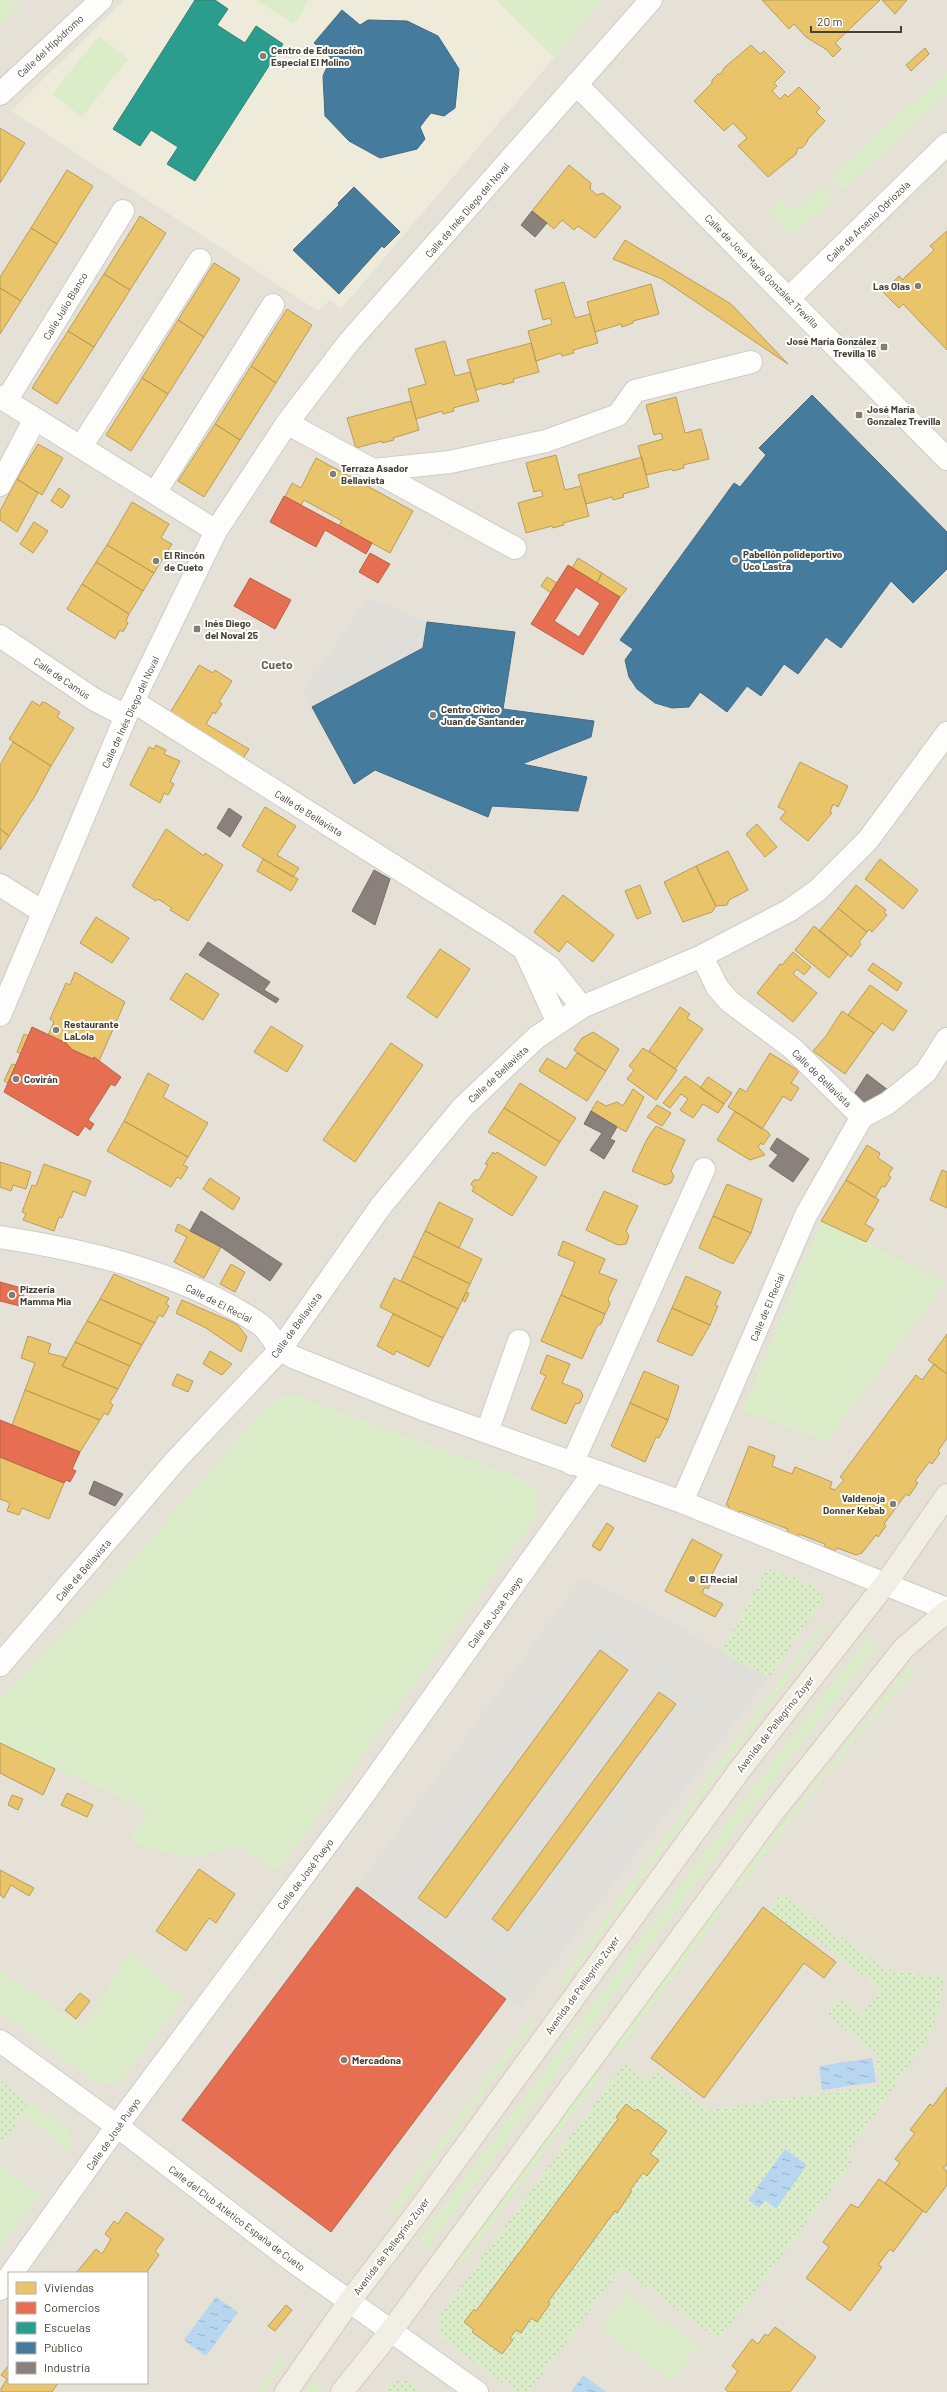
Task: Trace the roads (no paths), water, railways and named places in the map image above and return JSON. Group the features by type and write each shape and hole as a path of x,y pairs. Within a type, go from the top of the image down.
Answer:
{"main road":[{"name":"Avenida de Pellegrino Zuyer","path":"286,2392 349,2302 417,2213 739,1771 886,1583 947,1495"},
{"path":"342,2392 391,2331 774,1811 904,1648 947,1610"}],"street":[{"name":"Calle del Hipódromo","path":"0,94 101,0"},
{"name":"Calle de Inés Diego del Noval","path":"0,1014 130,709 216,531 287,423 349,342 651,0"},
{"name":"Calle de José María González Trevilla","path":"576,84 947,459"},
{"name":"Calle de Arsenio Odriozola","path":"789,298 947,144"},
{"name":"Calle Julio Blanco","path":"123,211 3,399 216,531"},
{"path":"81,447 200,260"},
{"path":"155,493 273,306"},
{"path":"373,470 450,462 546,441 618,415 635,391 751,362"},
{"path":"0,485 35,419"},
{"path":"287,423 515,548"},
{"name":"Calle de Camús","path":"0,636 95,700 130,709"},
{"name":"Calle de Bellavista","path":"130,709 525,950 550,967 582,1007"},
{"name":"Calle de Bellavista","path":"0,1665 176,1460 280,1350 380,1206 462,1108 538,1037 582,1007 702,956 784,913 818,890 868,840 947,733"},
{"path":"0,885 43,912"},
{"path":"525,950 558,1022"},
{"name":"Calle de Bellavista","path":"702,956 717,987 729,1001 792,1048 862,1117"},
{"path":"862,1117 888,1103 926,1072 947,1039"},
{"name":"Calle de El Recial","path":"682,1502 806,1215 862,1117"},
{"path":"572,1464 704,1169"},
{"name":"Calle de El Recial","path":"0,1237 106,1258 159,1275 229,1306 263,1326 280,1350"},
{"path":"487,1432 519,1341"},
{"path":"280,1350 337,1374 487,1432 594,1472 682,1502 886,1583 947,1610"},
{"name":"Calle de José Pueyo","path":"13,2272 117,2126 357,1804 594,1472"},
{"name":"Calle del Club Atlético España de Cueto","path":"0,2041 117,2126 349,2302 477,2392"},
{"path":"0,2289 8,2278"}],"water":[{"path":"872,2058 876,2082 822,2090 819,2066"},
{"path":"785,2149 807,2165 776,2209 765,2200 759,2208 748,2200"},
{"path":"216,2297 238,2312 206,2356 184,2340"},
{"path":"583,2375 606,2392 571,2392"}],"place":[{"name":"Centro de Educación Especial El Molino","path":"263,56"},
{"name":"Las Olas","path":"918,286"},
{"name":"José María González Trevilla 16","path":"884,347"},
{"name":"José María Gonzalez Trevilla","path":"859,415"},
{"name":"Terraza Asador Bellavista","path":"333,474"},
{"name":"Pabellón polideportivo Uco Lastra","path":"735,560"},
{"name":"El Rincón de Cueto","path":"156,561"},
{"name":"Inés Diego del Noval 25","path":"197,629"},
{"name":"Centro Cívico Juan de Santander","path":"433,715"},
{"name":"Restaurante LaLola","path":"56,1030"},
{"name":"Covirán","path":"16,1079"},
{"name":"Pizzería Mamma Mia","path":"12,1295"},
{"name":"Valdenoja Donner Kebab","path":"893,1504"},
{"name":"El Recial","path":"692,1579"},
{"name":"Mercadona","path":"344,2060"}],"district":[{"name":"Cueto","path":"277,664"}]}
